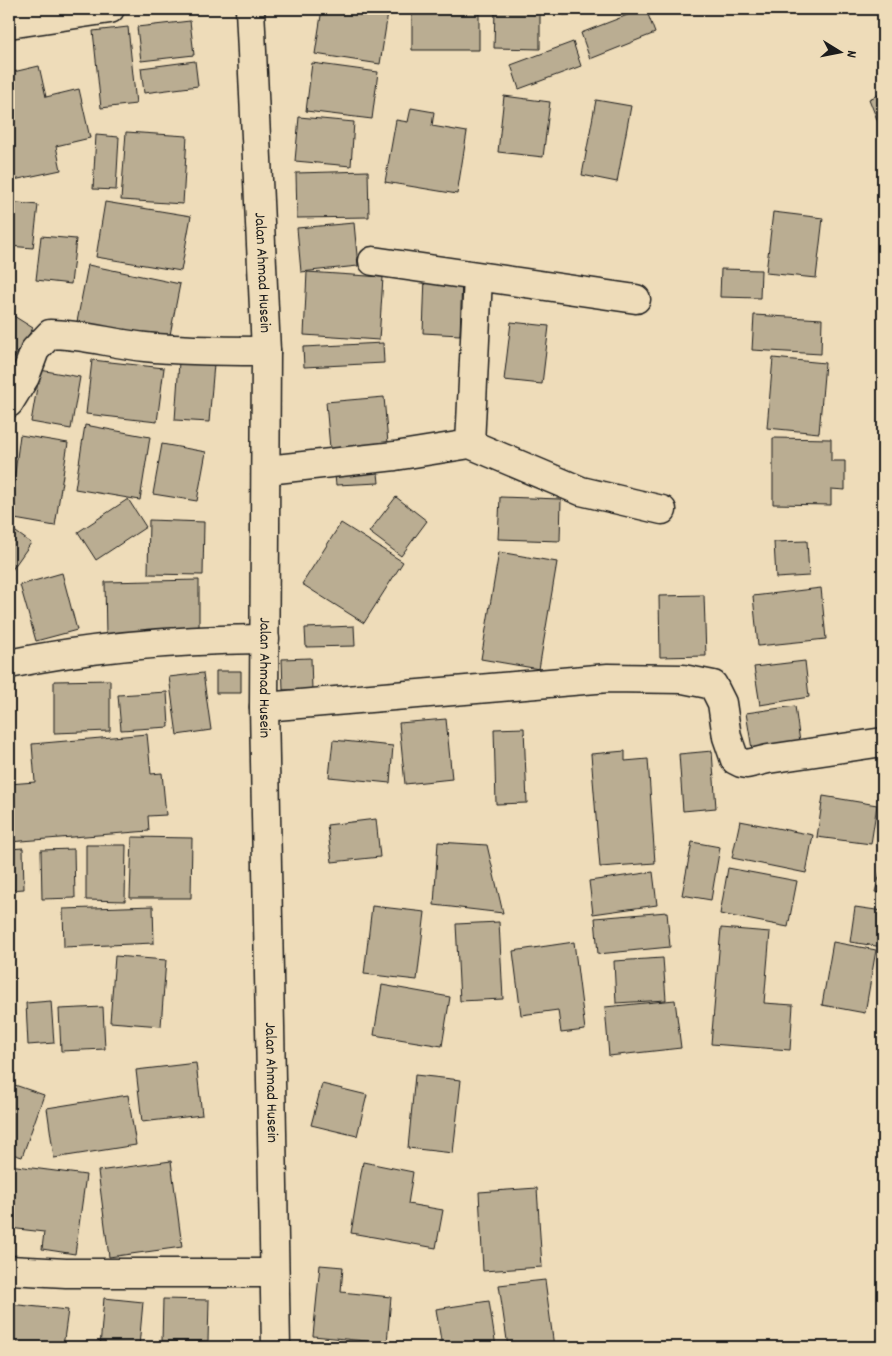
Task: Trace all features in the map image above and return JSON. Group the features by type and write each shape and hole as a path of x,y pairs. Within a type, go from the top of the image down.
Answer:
{"street":[{"path":"9,24 110,9"},
{"name":"Jalan Ahmad Husein","path":"250,9 266,351 267,470 264,707 276,1347"},
{"path":"373,261 636,300"},
{"path":"470,444 478,277"},
{"path":"9,403 25,377 35,350 50,334 76,334 101,341 145,347 266,351"},
{"path":"267,470 395,456 470,444 581,491 662,510"},
{"path":"9,664 55,654 110,647 198,640 266,638"},
{"path":"264,707 608,678 683,679 713,685 722,704 728,737 735,760 741,763 747,764 768,759 883,742"},
{"path":"9,1270 66,1273 274,1274"}],"building":[{"path":"322,9 359,9 388,13 380,64 315,54"},
{"path":"412,9 479,9 479,50 412,50"},
{"path":"495,9 540,9 540,49 494,48"},
{"path":"563,9 637,9 563,15"},
{"path":"646,9 655,33 590,59 581,33"},
{"path":"190,21 194,55 141,61 137,27"},
{"path":"128,27 136,104 101,108 93,31"},
{"path":"573,42 581,66 519,89 511,65"},
{"path":"195,61 198,86 144,93 141,68"},
{"path":"312,63 378,72 372,119 306,111"},
{"path":"39,66 46,97 79,89 90,138 56,146 61,170 9,181 9,73"},
{"path":"883,93 883,135 869,99"},
{"path":"504,96 550,102 543,157 498,152"},
{"path":"596,100 631,106 617,182 582,175"},
{"path":"411,108 434,112 432,126 467,132 457,194 385,182 396,120 408,122"},
{"path":"299,117 354,122 351,166 295,161"},
{"path":"126,132 187,136 183,204 121,200"},
{"path":"96,135 119,137 116,190 93,189"},
{"path":"368,171 369,217 297,218 296,173"},
{"path":"9,202 38,205 33,248 9,246"},
{"path":"105,202 191,216 181,271 96,257"},
{"path":"773,212 823,218 816,278 766,273"},
{"path":"354,223 358,266 301,272 297,228"},
{"path":"41,236 76,239 71,284 36,280"},
{"path":"88,265 180,284 168,345 76,327"},
{"path":"721,269 761,270 760,298 720,297"},
{"path":"307,272 383,277 379,340 304,335"},
{"path":"425,276 462,277 460,335 423,333"},
{"path":"9,313 33,328 9,366"},
{"path":"754,315 822,319 821,354 752,350"},
{"path":"511,322 549,326 542,384 504,380"},
{"path":"383,343 384,363 304,367 303,347"},
{"path":"773,358 825,363 819,433 767,428"},
{"path":"92,360 164,368 157,422 86,414"},
{"path":"179,362 214,364 209,422 175,420"},
{"path":"40,370 80,377 71,429 31,422"},
{"path":"384,397 389,455 331,460 326,402"},
{"path":"85,425 150,437 140,500 75,489"},
{"path":"20,435 68,443 55,526 9,518"},
{"path":"773,438 831,439 831,461 845,461 845,490 831,489 831,505 773,504"},
{"path":"162,444 206,452 197,501 153,494"},
{"path":"377,463 379,483 336,485 334,465"},
{"path":"396,497 427,521 401,556 369,532"},
{"path":"500,497 561,499 560,541 498,539"},
{"path":"128,499 146,527 96,560 78,532"},
{"path":"149,520 204,522 203,575 148,574"},
{"path":"341,523 403,562 364,623 302,584"},
{"path":"9,527 31,543 9,574"},
{"path":"807,541 809,576 776,578 774,542"},
{"path":"499,552 557,562 539,669 481,659"},
{"path":"62,573 77,630 36,641 20,585"},
{"path":"199,580 199,634 106,635 105,582"},
{"path":"821,588 826,639 758,646 753,596"},
{"path":"704,595 706,656 660,657 659,596"},
{"path":"354,626 355,646 306,647 305,628"},
{"path":"311,658 312,690 283,690 282,659"},
{"path":"805,661 809,697 760,705 754,667"},
{"path":"216,671 241,671 241,693 216,693"},
{"path":"203,673 211,730 177,735 169,677"},
{"path":"110,680 110,731 54,733 54,681"},
{"path":"167,692 169,727 121,730 118,695"},
{"path":"795,706 800,742 752,749 746,713"},
{"path":"446,719 452,779 405,784 399,723"},
{"path":"524,728 527,803 496,804 494,729"},
{"path":"147,734 151,774 162,773 166,815 148,816 149,831 9,842 9,784 35,782 32,744"},
{"path":"333,740 393,746 390,783 329,777"},
{"path":"625,751 625,761 648,759 655,863 600,867 591,754"},
{"path":"712,751 716,808 683,811 679,754"},
{"path":"823,796 877,805 871,844 817,837"},
{"path":"376,819 380,857 332,862 327,825"},
{"path":"740,821 813,835 806,873 732,858"},
{"path":"132,837 192,838 191,898 130,898"},
{"path":"438,842 487,845 503,913 434,905"},
{"path":"692,842 720,847 711,900 682,895"},
{"path":"86,845 126,845 125,901 86,900"},
{"path":"23,848 24,889 9,890 9,849"},
{"path":"74,849 75,898 42,899 41,850"},
{"path":"883,862 883,894 875,892"},
{"path":"728,868 797,881 788,927 720,914"},
{"path":"653,872 657,905 593,914 589,881"},
{"path":"153,906 154,943 64,947 63,909"},
{"path":"372,906 425,912 417,980 364,974"},
{"path":"855,907 883,911 883,947 850,942"},
{"path":"667,912 670,947 598,954 595,918"},
{"path":"499,922 503,999 460,1001 456,924"},
{"path":"721,928 770,932 764,1003 793,1005 790,1050 711,1044"},
{"path":"574,942 585,1030 561,1033 558,1010 521,1015 513,951"},
{"path":"833,942 876,950 865,1013 822,1005"},
{"path":"115,956 166,960 161,1026 110,1022"},
{"path":"663,958 666,1000 616,1003 614,961"},
{"path":"382,985 450,997 442,1046 374,1035"},
{"path":"675,1000 681,1048 609,1056 605,1007"},
{"path":"51,1001 54,1043 28,1045 26,1003"},
{"path":"103,1007 105,1049 61,1051 59,1009"},
{"path":"196,1063 202,1115 142,1122 136,1070"},
{"path":"415,1075 461,1080 453,1153 408,1148"},
{"path":"9,1083 44,1095 22,1157 9,1153"},
{"path":"322,1084 367,1095 357,1136 311,1125"},
{"path":"128,1095 136,1145 54,1158 47,1108"},
{"path":"171,1161 182,1247 109,1257 98,1171"},
{"path":"363,1162 413,1172 408,1204 443,1210 436,1248 351,1233"},
{"path":"9,1165 86,1175 75,1254 42,1249 44,1232 9,1228"},
{"path":"537,1188 542,1267 483,1271 479,1192"},
{"path":"320,1265 343,1267 341,1292 391,1297 387,1343 313,1336"},
{"path":"545,1280 554,1347 508,1347 499,1285"},
{"path":"104,1298 143,1302 139,1346 156,1347 100,1347"},
{"path":"163,1299 209,1300 208,1341 162,1341"},
{"path":"489,1301 496,1347 442,1347 436,1309"},
{"path":"9,1304 68,1310 63,1347 9,1347"}]}
